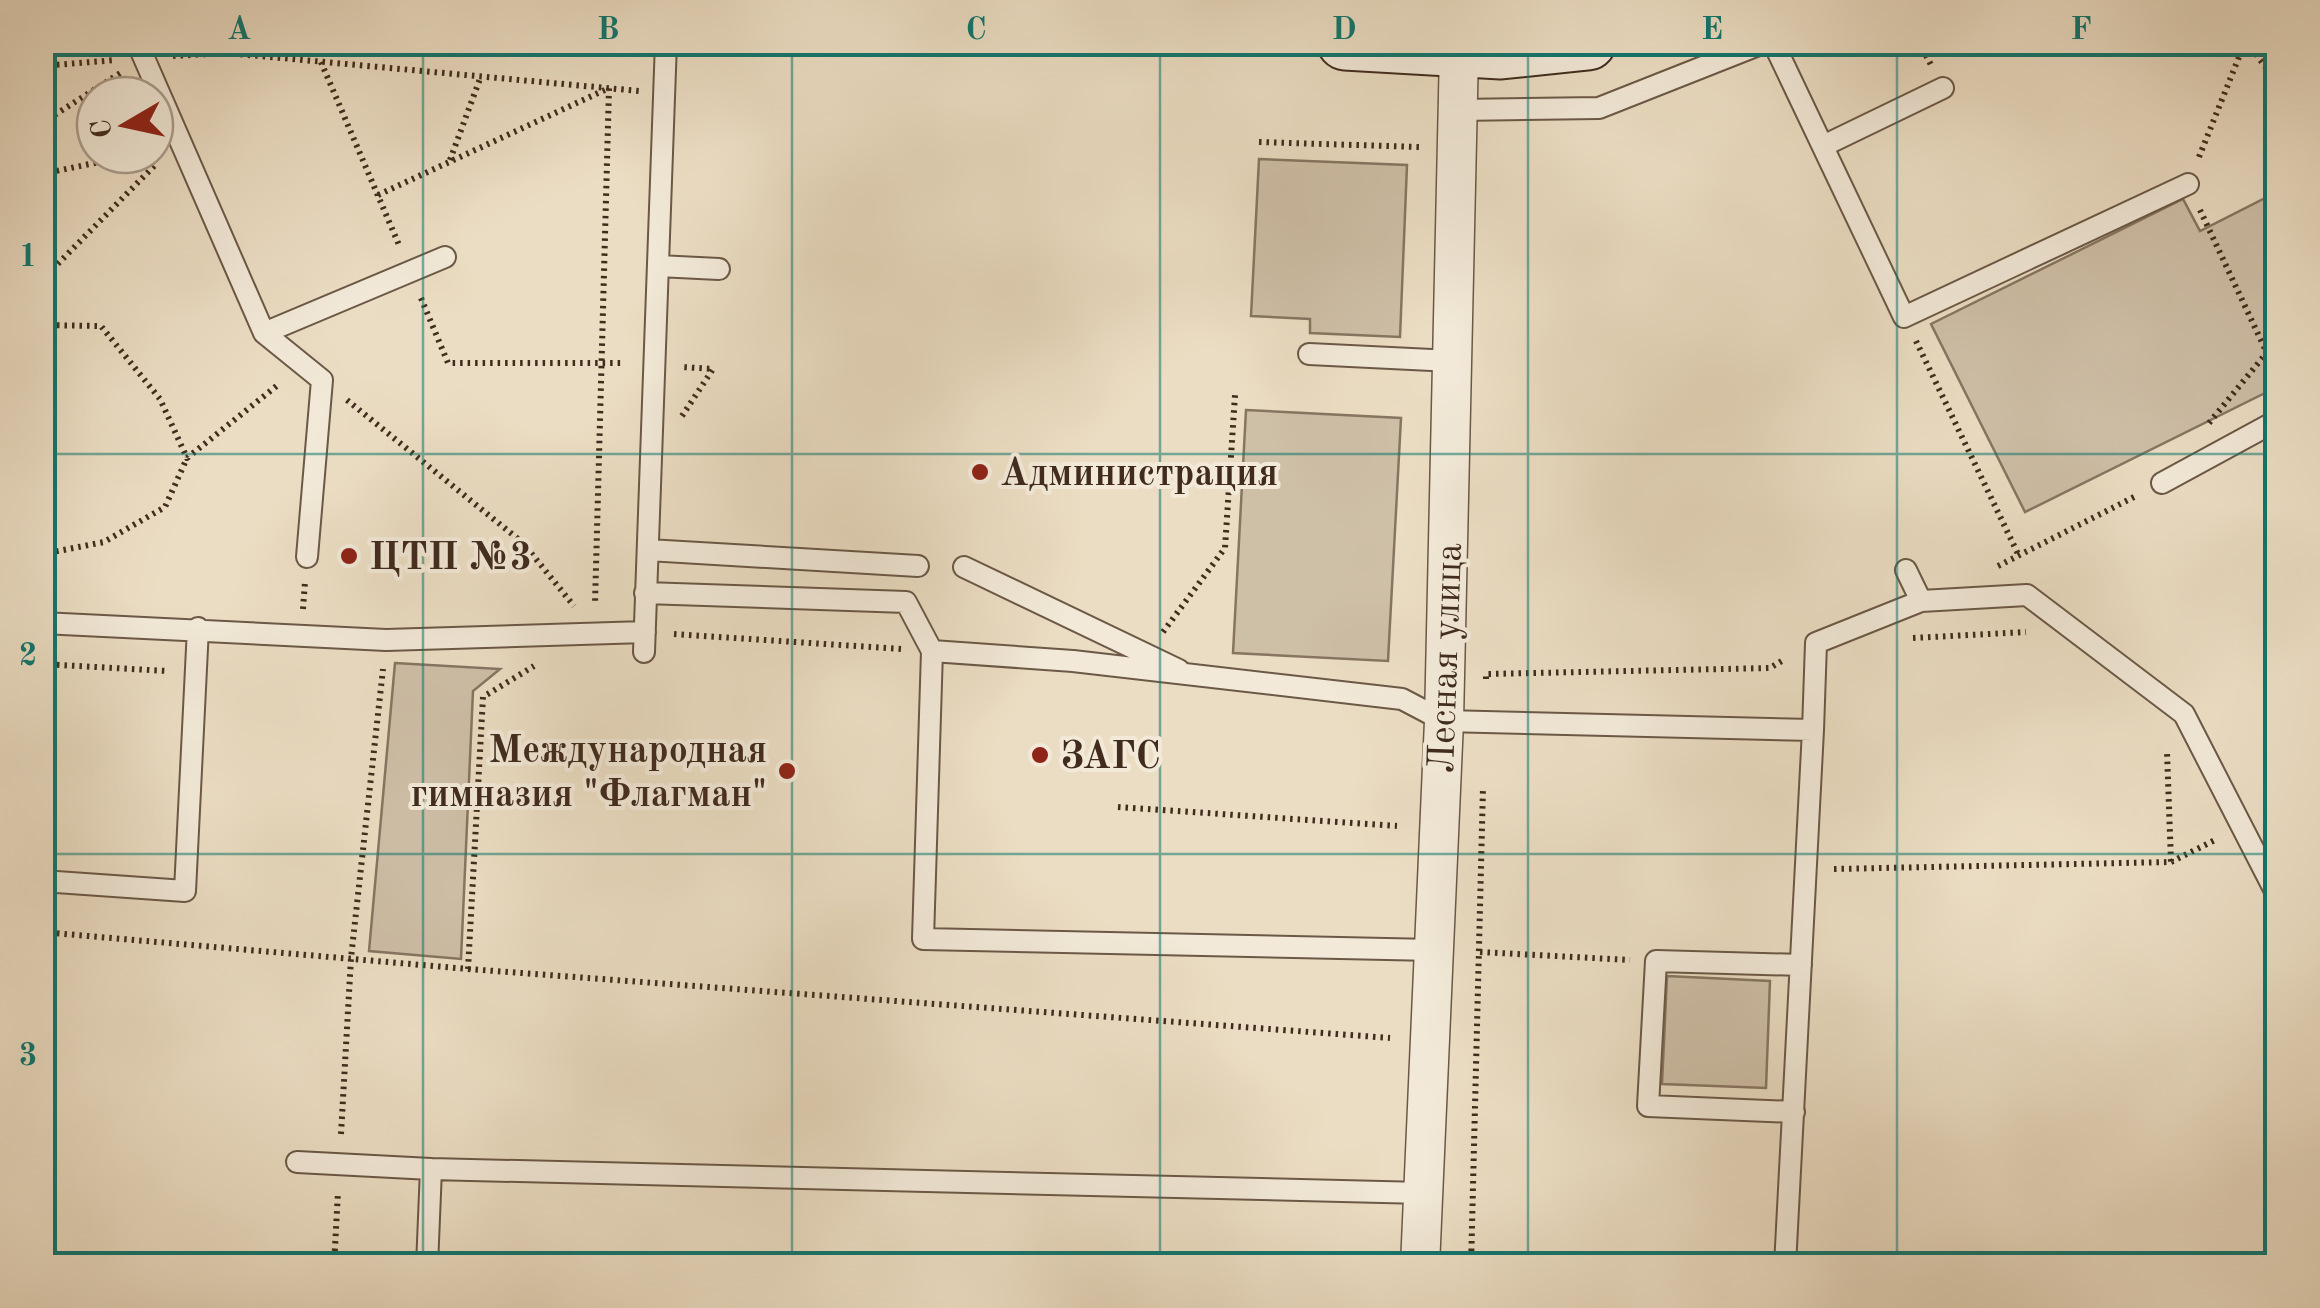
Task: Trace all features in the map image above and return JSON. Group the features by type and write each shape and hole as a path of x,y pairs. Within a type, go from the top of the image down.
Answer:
{"street":[{"path":"1345,42 1459,51 1549,49 1588,42"},
{"name":"Лесная улица","path":"1420,1266 1444,720 1459,51"}],"lane":[{"path":"42,622 386,640 594,630 644,642 666,42"},
{"path":"1458,110 1599,108 1770,42 1904,317 2188,184"},
{"path":"140,50 179,138 215,198 264,333 322,380 307,557"},
{"path":"1823,146 1943,88"},
{"path":"264,333 445,256"},
{"path":"658,266 719,268"},
{"path":"1309,354 1452,361"},
{"path":"2162,483 2278,420"},
{"path":"648,550 918,566"},
{"path":"964,567 1194,678"},
{"path":"1906,570 1921,601"},
{"path":"645,593 906,602 932,651 922,939 1433,950"},
{"path":"1785,1266 1816,643 1921,601 2027,596 2184,714 2278,897"},
{"path":"42,881 185,891 198,628"},
{"path":"932,651 1073,662 1402,699 1444,720 1813,730"},
{"path":"1794,1112 1648,1106 1656,961 1801,965"},
{"path":"297,1162 431,1169 1423,1193"},
{"path":"427,1266 431,1169"}],"path":[{"path":"2246,42 2278,84"},
{"path":"2246,42 2188,184 2266,351"},
{"path":"42,66 140,50 227,54 664,93"},
{"path":"42,123 140,50"},
{"path":"450,162 482,76"},
{"path":"378,194 609,88"},
{"path":"594,630 609,88"},
{"path":"42,280 179,138"},
{"path":"1259,142 1420,147"},
{"path":"42,174 75,167"},
{"path":"1904,317 2020,556"},
{"path":"42,325 102,326 160,399 186,458"},
{"path":"2208,424 2278,338"},
{"path":"42,550 104,542 165,507 186,458 304,364"},
{"path":"322,380 523,542 594,630"},
{"path":"1147,653 1225,548 1234,395"},
{"path":"1987,571 2162,483"},
{"path":"301,635 307,557"},
{"path":"1894,639 2072,629"},
{"path":"468,969 484,697 594,630"},
{"path":"334,1266 351,958 386,640"},
{"path":"644,642 932,651"},
{"path":"1471,1266 1486,674 1770,668 1816,643"},
{"path":"42,664 180,672"},
{"path":"2165,700 2172,862"},
{"path":"1118,807 1397,826"},
{"path":"1806,870 2172,862 2242,828"},
{"path":"42,932 468,969 1390,1038"},
{"path":"1480,952 1656,961"}],"shaded area":[{"path":"1259,159 1407,165 1400,337 1310,333 1310,319 1251,316"},
{"path":"2277,192 2277,387 2025,512 1931,324 2183,199 2200,231"},
{"path":"1246,410 1401,418 1388,661 1233,653"},
{"path":"395,663 500,669 473,691 461,959 369,951"},
{"path":"1667,976 1770,981 1766,1088 1662,1084"}],"place":[{"name":"Администрация","path":"980,472"},
{"name":"ЦТП №3","path":"349,556"},
{"name":"ЗАГС","path":"1040,755"},
{"name":"Международная гимназия \"Флагман\"","path":"787,771"}]}
